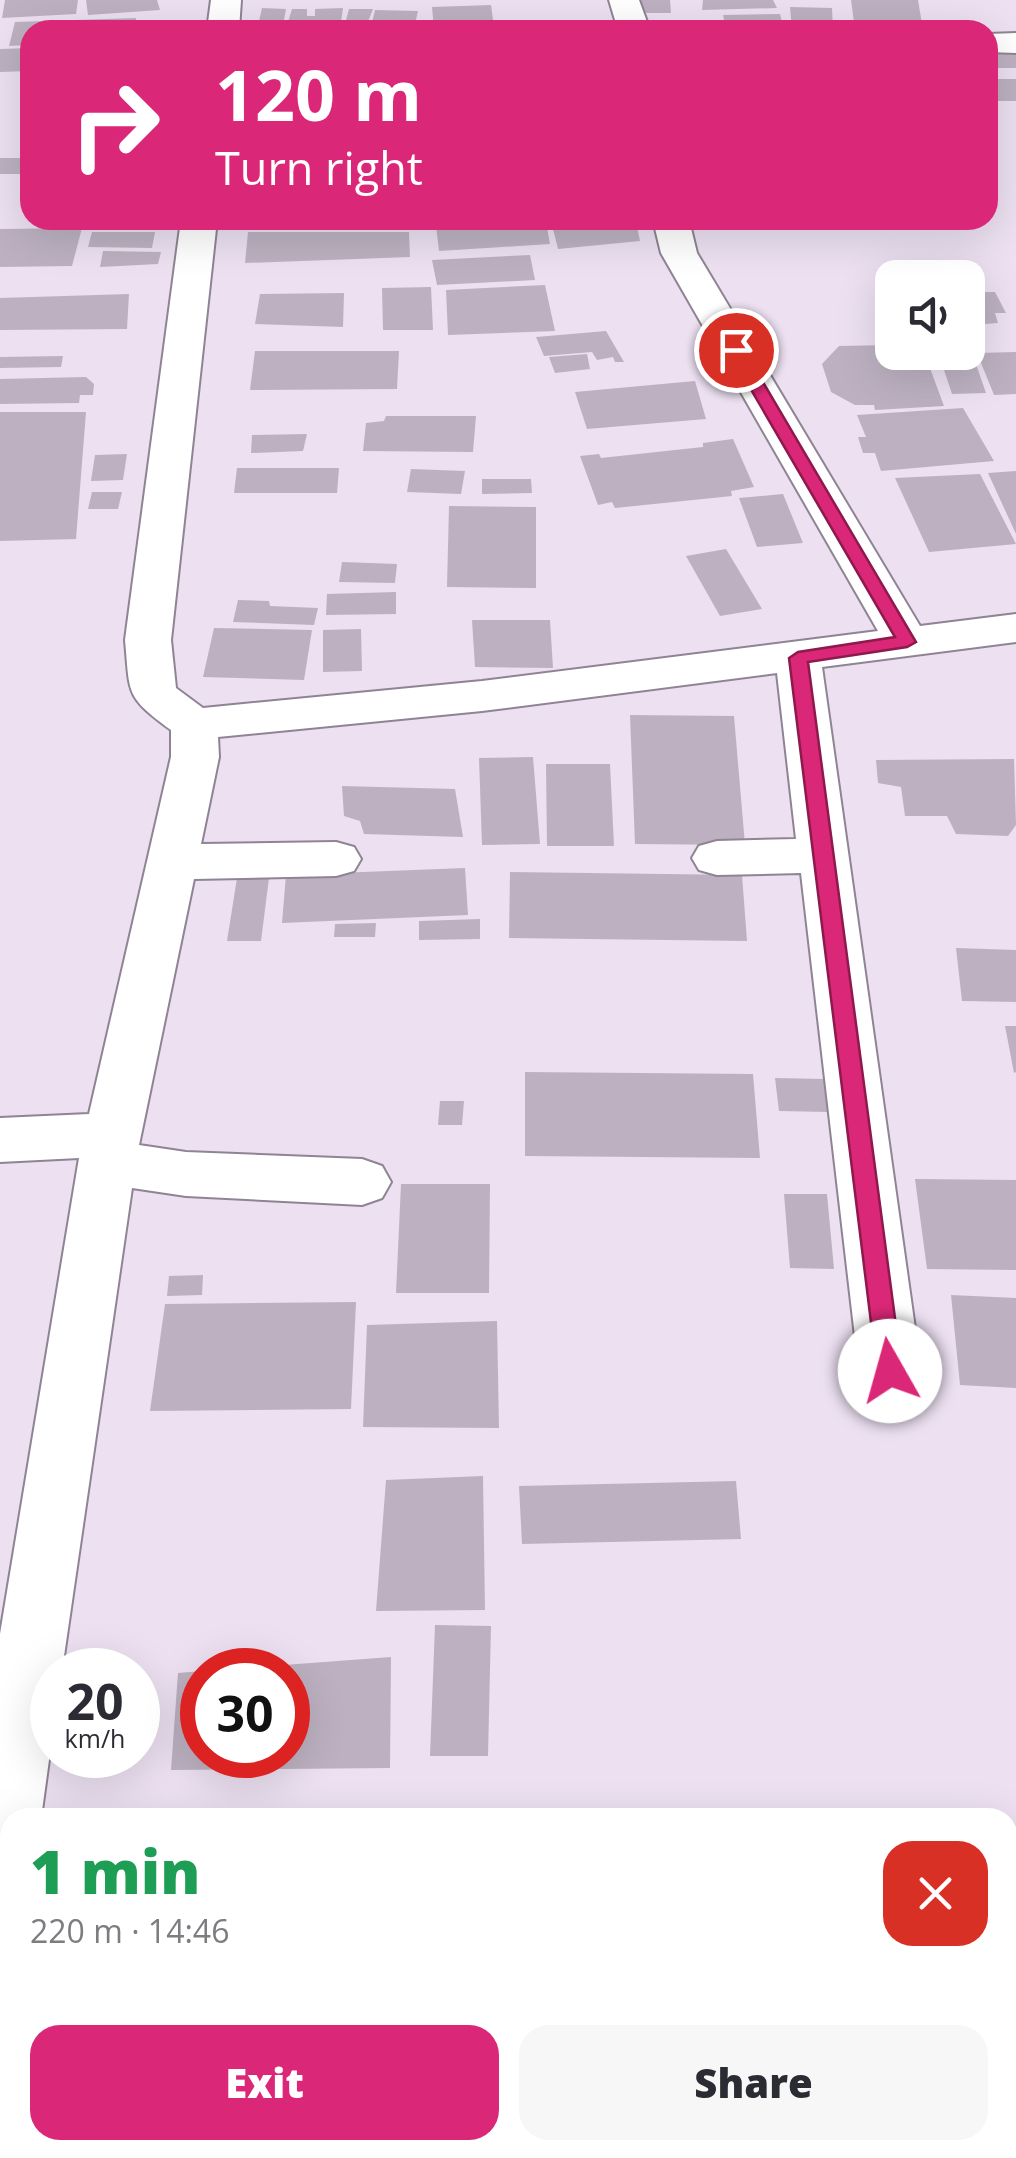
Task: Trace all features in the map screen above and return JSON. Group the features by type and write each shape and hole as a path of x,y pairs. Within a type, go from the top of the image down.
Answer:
{"street":[{"path":"199,230 148,640 154,694 194,724 482,696 1016,628"},
{"path":"673,230 679,253 907,642"},
{"path":"798,658 890,1371"},
{"path":"7,1808 110,1149 195,757 194,724"},
{"path":"717,858 822,855"},
{"path":"173,862 336,859"},
{"path":"0,1140 110,1149 186,1174 362,1182"}],"building":[{"path":"5,0 78,0 76,14 2,18"},
{"path":"86,0 157,0 160,10 88,15"},
{"path":"631,0 670,0 671,13 632,13"},
{"path":"703,0 773,0 777,8 702,10"},
{"path":"851,0 918,0 921,20 854,20"},
{"path":"491,5 493,20 433,20 432,7"},
{"path":"790,7 832,8 833,20 791,20"},
{"path":"262,8 286,9 284,20 259,20"},
{"path":"343,8 341,20 289,20 292,9 307,9 307,16 315,16 315,9"},
{"path":"349,9 373,9 369,20 346,20"},
{"path":"375,10 418,11 416,20 373,20"},
{"path":"780,14 782,20 724,20 723,15"},
{"path":"15,22 20,22 20,45 9,46"},
{"path":"20,48 20,71 0,72 0,49"},
{"path":"998,53 1016,53 1016,68 998,68"},
{"path":"998,79 1016,79 1016,101 998,101"},
{"path":"0,158 20,158 20,174 0,174"},
{"path":"0,229 81,230 72,266 0,267"},
{"path":"436,230 547,230 550,244 439,251"},
{"path":"553,230 638,230 640,241 558,249"},
{"path":"92,232 155,232 152,248 88,247"},
{"path":"248,232 409,232 410,257 245,263"},
{"path":"103,251 161,252 158,264 100,267"},
{"path":"530,255 535,280 437,285 432,260"},
{"path":"545,285 555,331 448,335 446,290"},
{"path":"431,287 433,330 383,330 382,288"},
{"path":"985,292 995,292 1006,313 995,313 998,323 985,324"},
{"path":"344,293 343,327 255,324 260,294"},
{"path":"129,294 127,329 0,330 0,298"},
{"path":"606,331 624,362 615,362 613,357 597,360 592,352 544,356 536,337"},
{"path":"875,345 875,370 931,370 944,406 875,410 874,405 855,405 831,392 822,364 839,346"},
{"path":"255,351 399,351 397,389 250,390"},
{"path":"1016,352 1016,394 994,395 984,370 985,353"},
{"path":"587,354 590,369 555,373 549,357"},
{"path":"63,356 61,367 0,368 0,357"},
{"path":"944,370 978,370 986,393 952,394"},
{"path":"86,377 94,384 93,395 80,395 79,403 0,404 0,379"},
{"path":"695,381 706,419 587,429 575,392"},
{"path":"963,408 994,461 881,471 875,453 863,453 858,437 866,437 857,415"},
{"path":"0,412 86,412 76,539 0,541"},
{"path":"386,416 476,416 473,452 363,451 366,423 384,421"},
{"path":"307,434 303,451 251,453 252,435"},
{"path":"733,439 754,487 731,491 732,496 615,508 612,502 598,505 580,456 599,454 601,458 703,447 703,443"},
{"path":"127,454 123,480 91,481 95,455"},
{"path":"237,468 339,468 337,493 234,493"},
{"path":"411,469 465,471 461,494 407,492"},
{"path":"1016,471 1016,534 988,473"},
{"path":"980,474 1016,544 929,552 895,478"},
{"path":"482,479 531,479 532,493 482,494"},
{"path":"92,492 122,492 118,509 88,509"},
{"path":"783,494 803,543 757,547 739,498"},
{"path":"449,506 536,507 536,588 447,587"},
{"path":"726,549 762,609 720,616 686,556"},
{"path":"342,562 397,564 395,583 339,582"},
{"path":"396,592 396,614 326,615 327,594"},
{"path":"238,600 318,608 314,625 233,622"},
{"path":"472,620 550,620 553,668 475,667"},
{"path":"214,628 312,630 304,680 203,677"},
{"path":"361,629 362,671 323,672 323,630"},
{"path":"630,715 734,716 745,845 635,844"},
{"path":"533,757 540,844 482,845 479,758"},
{"path":"1014,759 1016,825 1008,836 956,834 947,816 905,816 901,787 878,783 876,760"},
{"path":"546,764 610,764 614,846 547,846"},
{"path":"342,786 455,789 463,837 364,834 360,821 344,816"},
{"path":"465,868 468,915 282,923 286,875"},
{"path":"510,872 742,875 747,941 509,938"},
{"path":"237,878 269,878 261,941 227,941"},
{"path":"480,919 480,939 419,940 419,921"},
{"path":"376,923 375,937 334,937 335,924"},
{"path":"956,948 1016,950 1016,1002 962,1001"},
{"path":"1005,1026 1016,1026 1014,1073"},
{"path":"525,1072 753,1074 760,1158 525,1156"},
{"path":"775,1078 824,1079 828,1112 779,1111"},
{"path":"440,1101 464,1101 462,1125 438,1125"},
{"path":"915,1179 1016,1180 1016,1270 927,1269"},
{"path":"401,1184 490,1184 489,1293 396,1293"},
{"path":"784,1194 827,1194 834,1269 790,1268"},
{"path":"203,1275 202,1295 167,1296 169,1276"},
{"path":"951,1295 1016,1298 1016,1388 960,1385"},
{"path":"356,1302 351,1409 150,1411 165,1304"},
{"path":"497,1321 499,1428 363,1427 367,1325"},
{"path":"483,1476 485,1610 376,1611 386,1480"},
{"path":"736,1481 741,1539 522,1544 519,1486"},
{"path":"435,1625 491,1626 488,1756 430,1756"},
{"path":"391,1657 390,1768 310,1769 310,1663"},
{"path":"178,1673 180,1770 171,1770"}],"route":[{"path":"736,350 907,642 798,658 890,1371"}]}
